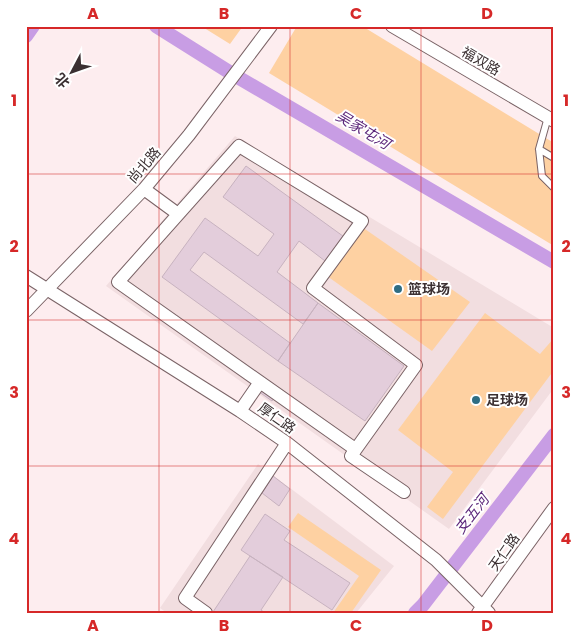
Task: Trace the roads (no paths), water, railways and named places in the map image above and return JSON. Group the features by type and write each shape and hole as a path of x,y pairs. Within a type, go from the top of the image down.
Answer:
{"street":[{"name":"尚北路","path":"26,311 144,189 189,135 271,26"},
{"name":"福双路","path":"392,26 551,119"},
{"path":"355,449 118,282 239,146 362,221 313,288 416,365 351,456 404,492"},
{"path":"144,189 178,214"},
{"name":"厚仁路","path":"26,276 240,411 287,443 436,560 465,587 484,611"},
{"path":"240,411 260,382"},
{"path":"206,613 185,598 287,443"},
{"name":"天仁路","path":"484,611 554,508"}],"lane":[{"path":"551,119 538,149 542,176 554,188"},
{"path":"538,149 554,158"}],"waterway":[{"path":"26,36 33,26"},
{"name":"吴家屯河","path":"156,26 234,75 554,262"},
{"name":"支五河","path":"415,613 554,435"}],"place":[{"name":"篮球场","path":"398,289"},
{"name":"足球场","path":"476,400"}]}
